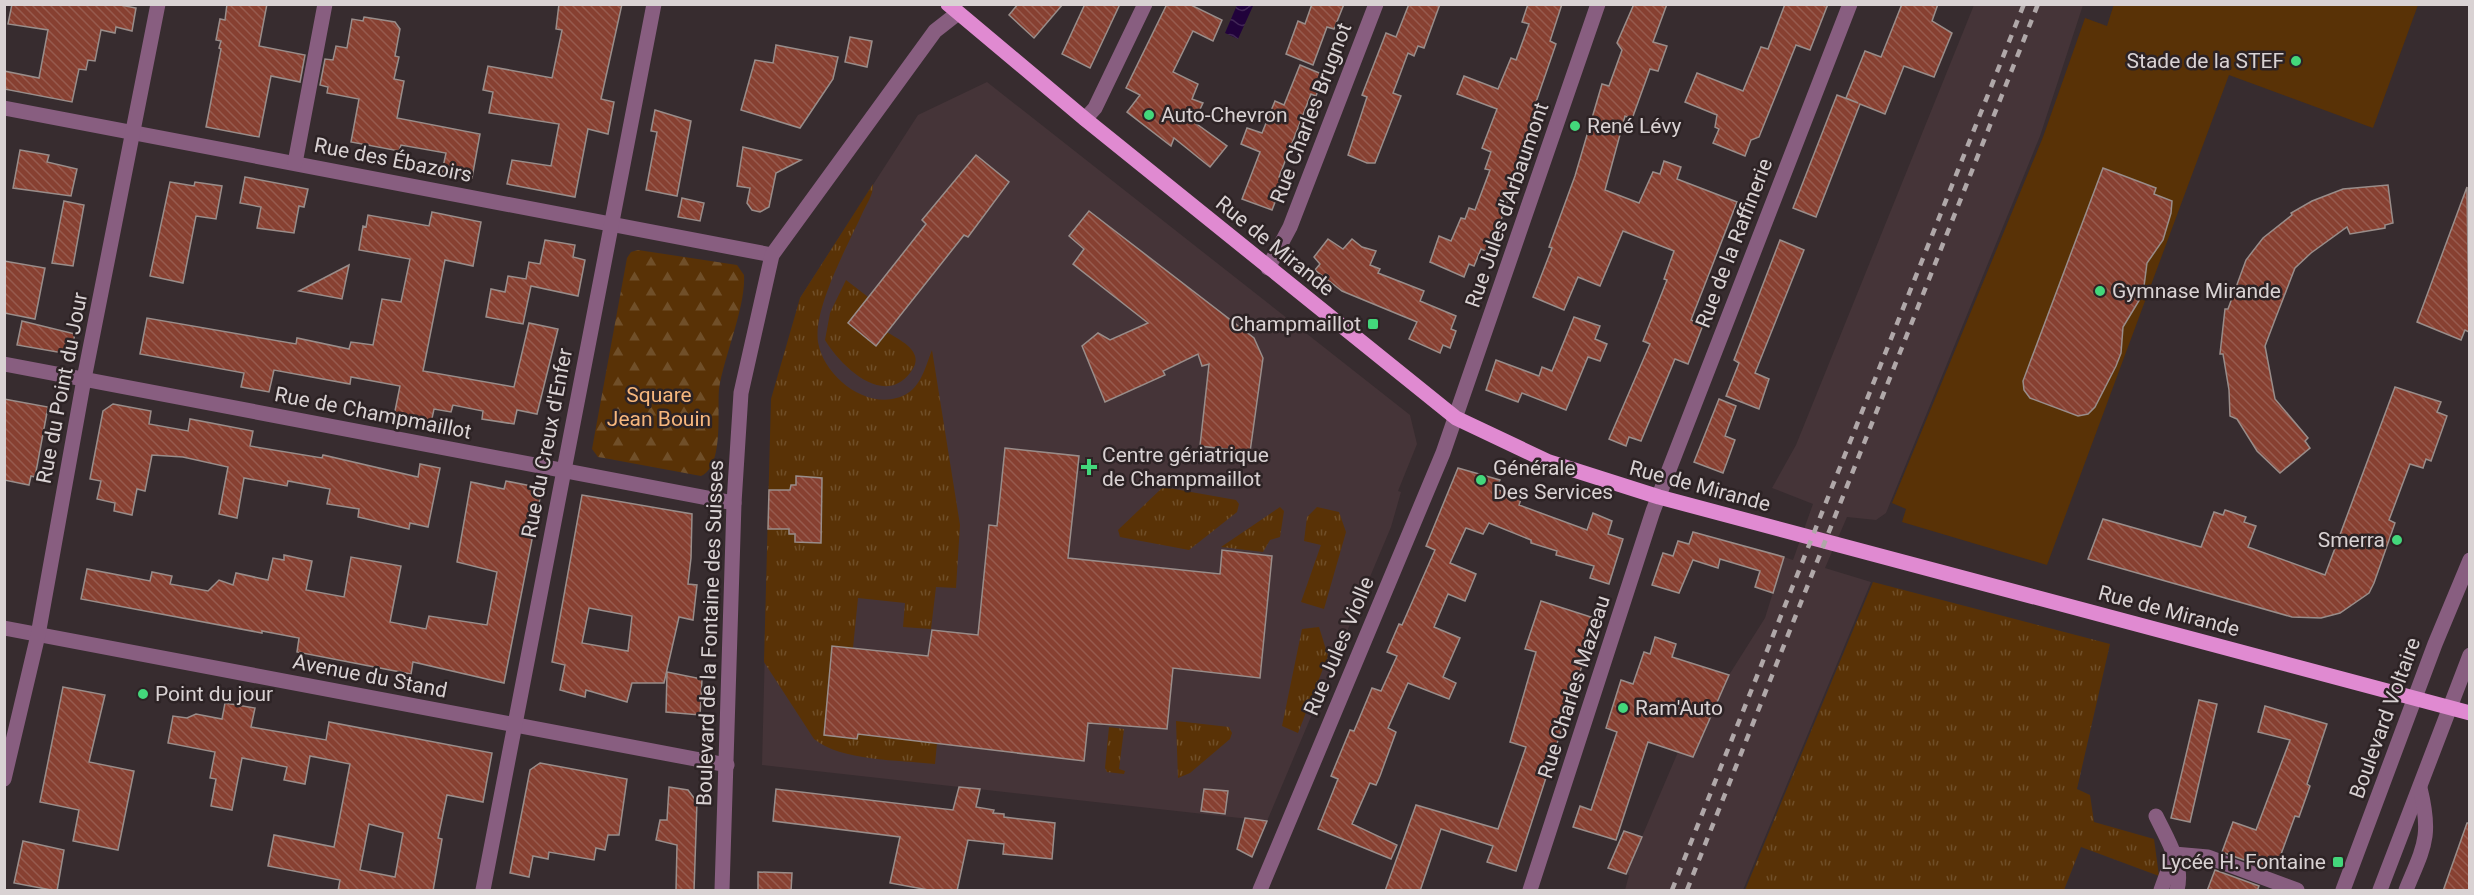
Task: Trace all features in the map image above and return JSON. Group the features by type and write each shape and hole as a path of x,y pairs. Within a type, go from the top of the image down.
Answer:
{"main road":[{"name":"Rue de Mirande","path":"953,9 1268,268 1456,418 1548,462 1659,497 2469,714"}],"street":[{"name":"Rue du Point du Jour","path":"4,779 38,634 84,379 158,4"},
{"path":"296,163 325,4"},
{"name":"Rue du Creux d'Enfer","path":"483,891 654,4"},
{"path":"1085,119 1095,108 1144,4"},
{"name":"Rue Charles Brugnot","path":"1268,268 1290,227 1376,4"},
{"name":"Rue Jules d'Arbaumont","path":"1456,418 1598,4"},
{"name":"Rue de la Raffinerie","path":"1659,497 1850,4"},
{"name":"Boulevard de la Fontaine des Suisses","path":"722,891 728,765 734,502 741,393 772,255 953,9"},
{"name":"Rue des Ébazoirs","path":"4,108 772,255"},
{"name":"Rue de Champmaillot","path":"4,364 734,502"},
{"name":"Rue Jules Violle","path":"1260,891 1456,418"},
{"name":"Rue Charles Mazeau","path":"1530,891 1659,497"},
{"name":"Boulevard Voltaire","path":"2343,891 2469,560"},
{"name":"Avenue du Stand","path":"4,628 728,765"},
{"path":"2380,891 2451,708 2469,655"},
{"path":"2406,891 2425,844 2428,819 2420,788"},
{"path":"2156,816 2174,854 2180,880 2177,891"},
{"path":"2161,891 2174,854"},
{"path":"2174,854 2208,857 2297,891"}],"shaded area":[{"path":"1974,5 2083,5 2040,136 1886,513 1876,520 1847,517 1825,568 1871,582 1743,890 1625,890 1629,875 1626,874 1678,752 1693,757 1729,675 1765,618 1784,557 1793,560 1813,504 1772,488 1796,445"},
{"name":"Centre gériatrique de Champmaillot","path":"987,82 1410,415 1417,444 1398,491 1401,492 1391,527 1267,821 762,765 769,490 800,298 918,115"}],"green space":[{"path":"2114,4 2418,5 2373,128 2229,75 2047,565 1902,522 1906,509 1892,503 2043,137 2085,18 2107,26"},
{"path":"873,184 871,196 826,295 818,328 818,342 822,356 840,380 852,390 880,400 894,399 913,389 923,374 932,350 960,525 956,588 936,587 931,629 903,627 905,603 858,598 853,648 833,646 858,734 937,743 935,764 855,756 825,746 814,739 764,662 771,399 800,298"},
{"name":"Square Jean Bouin","path":"638,250 737,265 744,275 742,301 719,389 716,450 708,470 701,476 598,457 592,449 627,258 631,252"},
{"path":"846,280 868,297 848,323 876,345 887,332 911,348 916,360 914,367 899,383 887,386 875,385 863,379 841,361 825,340 830,313"},
{"path":"1163,487 1236,500 1239,504 1237,512 1189,550 1120,537 1118,530"},
{"path":"1280,507 1284,511 1280,537 1270,540 1263,552 1221,547"},
{"path":"1317,507 1339,512 1346,532 1324,609 1301,602 1321,545 1304,541 1307,517"},
{"path":"1873,582 2110,644 2077,789 2090,795 2094,822 2154,839 2159,876 2081,847 2064,890 1745,890"},
{"path":"1319,627 1328,656 1298,733 1282,726 1302,629"},
{"path":"1176,721 1229,727 1232,733 1230,739 1190,773 1178,778"},
{"path":"1109,727 1124,729 1119,769 1125,771 1124,774 1107,772 1105,768"}],"water":[{"path":"1237,5 1253,6 1238,39 1225,33"}],"building":[{"path":"12,4 115,4 136,8 132,31 116,27 115,33 101,30 95,61 88,60 86,70 79,69 72,102 4,89 4,71 39,78 48,30 8,24"},
{"path":"227,4 267,4 259,46 305,55 300,82 271,76 259,137 206,127 221,49 219,48 221,41 216,40 220,19 225,20"},
{"path":"559,4 622,4 601,99 614,102 608,134 588,129 575,197 507,184 512,160 551,166 559,124 489,113 493,92 483,90 488,66 552,78 562,30 556,29"},
{"path":"1018,4 1063,4 1034,38 1009,15"},
{"path":"1085,4 1120,4 1090,68 1062,54"},
{"path":"1167,4 1189,4 1222,20 1213,41 1193,31 1173,72 1198,84 1192,99 1203,103 1194,122 1227,146 1210,167 1174,138 1171,146 1127,112 1140,95 1126,88"},
{"path":"1312,4 1344,4 1334,29 1327,27 1313,65 1286,54 1298,21 1305,24"},
{"path":"1409,4 1440,4 1424,48 1418,46 1414,56 1408,53 1393,93 1401,96 1375,163 1367,163 1348,155 1367,97 1362,95 1386,33 1396,37"},
{"path":"1528,4 1562,4 1550,41 1556,44 1536,102 1540,104 1490,253 1481,249 1474,266 1469,264 1464,277 1430,262 1439,236 1451,241 1461,218 1465,219 1469,208 1475,210 1490,170 1485,169 1491,152 1482,148 1497,109 1457,94 1464,76 1498,89 1511,58 1516,60 1529,24 1522,22"},
{"path":"1634,4 1667,4 1653,42 1667,46 1658,71 1650,69 1632,119 1625,116 1605,190 1639,203 1653,172 1660,174 1664,161 1681,167 1677,179 1737,202 1691,320 1703,325 1688,364 1675,359 1641,441 1629,437 1626,446 1609,439 1650,344 1643,341 1667,280 1664,279 1674,251 1623,231 1600,286 1578,277 1564,310 1533,297 1552,248 1549,247 1575,176 1602,84 1609,86 1622,50 1617,43"},
{"path":"1785,4 1828,4 1810,50 1796,45 1759,137 1751,140 1745,156 1713,143 1719,129 1715,127 1717,115 1685,102 1697,73 1743,91 1761,47 1768,49"},
{"path":"1902,4 1938,4 1932,21 1952,33 1934,77 1904,66 1885,114 1860,104 1816,217 1793,208 1837,95 1858,103 1846,98 1865,51 1881,57"},
{"path":"364,17 395,22 400,29 395,56 399,57 394,79 404,81 397,118 480,134 472,178 442,172 446,153 401,145 399,151 351,142 359,99 327,93 328,87 320,85 325,59 333,60 336,46 347,48 352,19 363,21"},
{"path":"850,37 872,41 867,67 845,62"},
{"path":"776,45 838,57 833,79 800,128 741,110 755,60 773,63"},
{"path":"1300,65 1324,75 1316,96 1311,94 1279,177 1284,179 1272,210 1242,199 1260,152 1241,144 1247,128 1262,133 1275,101 1284,105"},
{"path":"655,110 691,121 677,196 646,190 657,132 651,131"},
{"path":"743,147 801,160 776,173 769,207 760,212 752,210 747,203 750,188 737,186"},
{"path":"20,150 49,155 47,162 77,169 71,196 13,188"},
{"path":"976,155 1009,182 968,237 964,235 876,346 848,323 926,224 922,220"},
{"name":"Gymnase Mirande","path":"2103,168 2156,188 2154,194 2172,201 2171,213 2163,240 2147,263 2143,294 2123,327 2121,353 2116,366 2095,407 2088,414 2078,416 2030,398 2024,390 2023,381"},
{"path":"245,177 308,189 304,207 299,206 294,233 257,228 261,207 240,203"},
{"path":"170,182 194,186 195,182 222,186 216,219 196,216 183,283 150,276"},
{"path":"2388,185 2393,223 2385,225 2385,228 2350,234 2347,227 2311,253 2295,268 2265,346 2275,399 2308,438 2305,441 2310,448 2280,473 2257,451 2237,419 2230,416 2229,390 2223,354 2220,354 2225,309 2228,309 2246,260 2263,238 2292,215 2291,213 2312,201 2343,189"},
{"path":"2467,187 2469,332 2465,330 2461,340 2417,322"},
{"path":"682,198 704,203 700,221 678,217"},
{"path":"64,201 84,205 73,266 52,263"},
{"path":"1089,211 1254,338 1263,358 1250,452 1200,446 1209,364 1202,366 1198,354 1163,371 1165,375 1105,402 1082,346 1098,333 1110,340 1148,323 1073,264 1084,249 1069,236"},
{"path":"432,212 481,222 473,266 445,260 423,371 514,387 529,323 558,329 537,414 517,410 514,424 482,419 483,411 453,405 451,412 434,409 431,423 394,416 400,386 351,377 350,384 274,370 269,392 241,387 244,373 140,354 147,318 296,344 297,338 349,349 351,342 373,345 382,299 401,302 410,259 359,250 363,226 366,227 368,215 429,226"},
{"path":"1328,239 1343,249 1352,239 1362,247 1376,251 1370,265 1380,269 1378,273 1424,291 1420,301 1456,316 1451,329 1456,331 1450,348 1443,345 1440,353 1409,339 1417,322 1342,291 1315,270 1320,264 1314,257"},
{"path":"545,240 575,245 573,257 585,260 578,296 531,286 523,324 486,317 491,289 505,292 508,276 526,279 529,262 540,264"},
{"path":"1780,240 1804,250 1755,373 1769,379 1759,409 1726,396 1739,363 1734,360"},
{"path":"4,261 45,268 35,319 4,313"},
{"path":"349,265 342,299 299,291"},
{"path":"1574,317 1600,326 1595,339 1607,344 1600,361 1588,357 1566,410 1522,393 1518,402 1486,390 1496,360 1539,376 1542,367 1552,371"},
{"path":"22,321 75,334 72,347 63,353 17,345"},
{"path":"2395,387 2441,402 2437,412 2447,416 2431,461 2426,459 2423,468 2410,464 2389,520 2395,523 2369,593 2340,613 2321,618 2292,617 2088,559 2103,519 2201,547 2214,512 2223,515 2225,510 2246,517 2244,522 2256,526 2248,547 2325,575"},
{"path":"4,399 48,407 35,477 31,476 29,485 4,480"},
{"path":"1719,399 1736,406 1725,436 1735,440 1723,473 1694,462"},
{"path":"113,404 151,411 149,424 188,431 190,419 253,431 250,446 322,458 323,455 418,477 420,464 440,468 428,527 410,523 409,529 358,517 359,509 327,504 330,489 288,481 287,486 244,478 237,518 219,514 228,467 183,457 152,455 145,491 137,489 132,515 114,511 115,503 97,499 101,481 90,479 103,411"},
{"path":"1005,448 1079,456 1068,558 1220,574 1222,550 1272,556 1260,678 1173,668 1167,729 1088,723 1084,761 858,734 857,739 824,735 832,646 928,656 932,630 978,635 989,525 997,526"},
{"path":"1458,468 1500,480 1496,489 1521,499 1519,505 1587,530 1593,513 1612,521 1608,534 1623,539 1609,584 1590,578 1594,566 1556,555 1557,551 1531,543 1531,540 1489,523 1483,534 1466,528 1450,563 1476,574 1465,601 1448,594 1434,627 1460,638 1443,677 1456,683 1449,699 1408,683 1388,728 1396,732 1380,776 1376,785 1370,783 1352,824 1397,845 1391,859 1318,829 1338,779 1331,776 1350,730 1354,731 1372,688 1381,691 1397,656 1387,652 1399,624 1402,625 1435,550 1426,546"},
{"path":"796,476 822,478 821,543 795,542 795,534 789,534 789,529 768,529 769,490 790,490 791,485 796,485"},
{"path":"506,481 542,488 504,683 413,662 411,674 297,652 299,638 81,599 87,569 150,581 152,572 172,576 170,584 208,591 219,580 233,585 236,573 268,580 273,558 284,560 284,555 312,561 306,590 344,597 351,557 401,566 390,622 426,629 429,616 487,625 497,572 457,562 471,482 504,489"},
{"path":"582,495 692,514 688,584 697,585 693,620 679,617 664,683 632,683 627,702 586,690 585,697 560,690 565,665 552,662","holes":["589,608 632,616 628,651 582,643"]},
{"path":"1693,532 1784,557 1773,593 1755,587 1760,571 1720,559 1718,568 1693,560 1679,593 1652,585 1663,553 1673,556 1678,541 1689,544"},
{"path":"1541,601 1597,619 1516,871 1487,862 1493,846 1441,829 1420,891 1385,891 1416,805 1498,829 1526,747 1510,742 1536,652 1525,649"},
{"path":"1655,637 1676,644 1672,657 1729,675 1693,757 1648,742 1616,840 1573,827 1580,806 1591,810 1617,732 1606,728 1621,680 1633,684 1644,652 1650,654"},
{"path":"667,672 702,679 700,715 666,712"},
{"path":"63,687 105,695 89,762 134,771 118,850 73,841 79,810 40,802"},
{"path":"2199,700 2217,704 2190,822 2171,818"},
{"path":"225,703 255,708 251,727 326,740 329,722 492,753 483,802 447,795 438,838 442,839 433,891 338,891 340,880 268,866 274,835 334,847 350,764 310,756 305,784 284,780 287,767 242,758 232,810 211,806 216,779 210,778 215,752 168,743 173,716 187,718 196,714 222,719","holes":["369,824 403,833 395,877 360,870"]},
{"path":"2265,706 2327,724 2307,784 2310,786 2299,817 2295,816 2276,868 2268,864 2266,868 2222,852 2233,822 2256,830 2290,740 2258,732"},
{"path":"540,763 627,779 619,835 608,835 605,850 596,848 594,860 549,852 548,859 533,856 529,877 510,873 530,770"},
{"path":"669,787 688,790 697,802 694,891 676,891 677,845 656,840 660,820 667,820"},
{"path":"959,787 980,789 976,807 994,810 993,813 1004,814 1004,817 1055,823 1052,859 1003,854 1004,844 968,840 957,891 934,891 890,883 900,837 773,821 776,789 953,810"},
{"path":"1204,789 1228,791 1225,814 1201,811"},
{"path":"1245,818 1267,821 1252,857 1237,849"},
{"path":"2467,823 2469,823 2469,891 2443,891"},
{"path":"1624,831 1642,837 1626,874 1608,868"},
{"path":"23,841 64,850 57,891 14,883"},
{"path":"2215,870 2259,886 2257,891 2207,891"},
{"path":"758,872 792,873 791,891 758,891"}],"railway":[{"path":"1672,890 2024,4"},
{"path":"1687,890 2038,4"}],"place":[{"name":"Stade de la STEF","path":"2296,61"},
{"name":"Auto-Chevron","path":"1149,115"},
{"name":"René Lévy","path":"1575,126"},
{"name":"Gymnase Mirande","path":"2100,291"},
{"name":"Champmaillot","path":"1373,324"},
{"name":"Centre gériatrique de Champmaillot","path":"1089,467"},
{"name":"Générale Des Services","path":"1481,480"},
{"name":"Smerra","path":"2397,540"},
{"name":"Point du jour","path":"143,694"},
{"name":"Ram'Auto","path":"1623,708"},
{"name":"Lycée H. Fontaine","path":"2338,862"}]}
